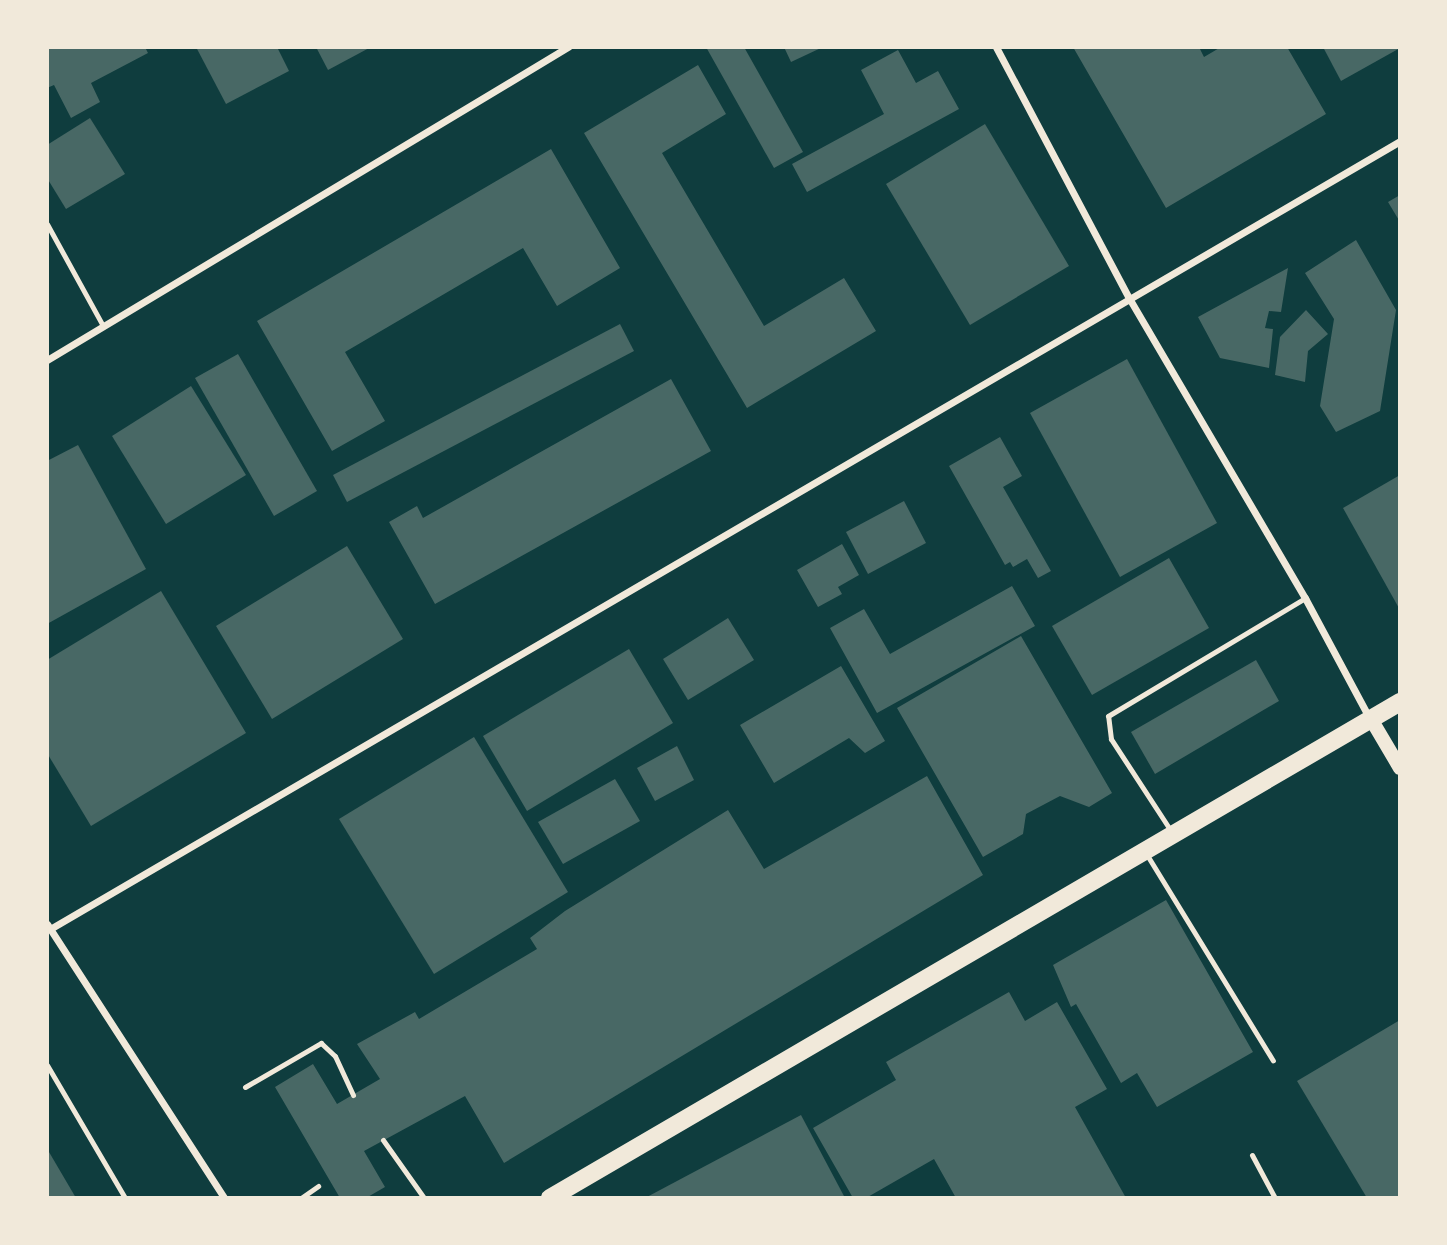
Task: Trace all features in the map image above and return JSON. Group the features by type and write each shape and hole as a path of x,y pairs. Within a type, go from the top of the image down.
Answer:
{"main road":[{"path":"550,1198 1400,702"},
{"path":"1371,719 1400,768"}],"street":[{"path":"47,360 568,47"},
{"path":"996,47 1129,298 1305,598 1371,719"},
{"path":"224,1198 48,928 1400,141"}],"lane":[{"path":"47,224 103,326"},
{"path":"1173,835 1111,739 1108,716 1305,598"},
{"path":"1145,851 1273,1061"},
{"path":"245,1087 321,1043 335,1056 353,1095"},
{"path":"47,1065 125,1198"},
{"path":"383,1140 424,1198"},
{"path":"1252,1155 1275,1198"},
{"path":"301,1198 318,1186"}],"building":[{"path":"47,47 145,47 148,53 91,83 100,102 71,118 54,85 47,88"},
{"path":"196,47 277,47 289,71 226,104"},
{"path":"316,47 371,47 328,70"},
{"path":"706,47 744,47 803,152 774,168"},
{"path":"784,47 823,47 791,62"},
{"path":"1073,47 1199,47 1204,57 1221,47 1287,47 1326,114 1166,208"},
{"path":"1323,47 1400,47 1400,48 1341,81"},
{"path":"898,50 916,83 938,71 959,109 807,192 792,164 884,114 861,70"},
{"path":"698,65 726,114 662,153 764,326 844,278 876,331 747,408 584,133"},
{"path":"90,118 125,174 66,209 47,178 47,145"},
{"path":"985,124 1069,266 970,325 886,184"},
{"path":"551,149 620,268 557,306 523,248 345,352 385,421 332,451 257,321"},
{"path":"1400,195 1400,222 1388,202"},
{"path":"1356,240 1396,310 1380,411 1336,432 1320,406 1334,319 1305,273"},
{"path":"1288,268 1281,312 1269,311 1265,328 1273,329 1269,368 1220,358 1198,317"},
{"path":"1306,310 1328,334 1308,351 1305,382 1275,375 1280,337"},
{"path":"620,324 634,351 347,502 333,475"},
{"path":"238,354 317,491 274,516 195,378"},
{"path":"1127,359 1217,523 1120,577 1030,413"},
{"path":"671,379 711,451 435,604 389,522 417,506 423,518"},
{"path":"191,386 246,475 166,524 112,436"},
{"path":"1000,437 1022,476 1003,487 1051,571 1038,578 1027,559 1013,567 1010,562 1005,565 949,466"},
{"path":"78,445 146,569 47,624 47,461"},
{"path":"1400,475 1400,610 1343,508"},
{"path":"904,501 926,543 868,574 846,532"},
{"path":"842,544 859,575 838,587 842,594 818,607 797,570"},
{"path":"347,546 403,639 272,719 216,626"},
{"path":"1169,558 1209,628 1092,695 1052,626"},
{"path":"1012,586 1035,626 877,713 830,628 864,609 890,654"},
{"path":"161,591 246,733 91,826 47,753 47,660"},
{"path":"728,618 754,660 688,700 663,659"},
{"path":"1021,636 1112,793 1089,807 1060,796 1026,814 1023,834 983,857 897,708"},
{"path":"629,649 673,723 527,811 483,736"},
{"path":"1256,660 1279,701 1155,774 1131,732"},
{"path":"841,666 885,741 865,753 849,738 774,783 740,725"},
{"path":"474,737 568,892 434,974 339,819"},
{"path":"677,746 694,780 655,801 637,768"},
{"path":"927,776 983,875 504,1163 465,1096 364,1151 385,1187 366,1198 340,1198 275,1087 313,1064 337,1104 380,1079 357,1044 415,1012 419,1019 537,949 530,938 565,911 728,810 764,869"},
{"path":"615,779 640,821 563,864 538,822"},
{"path":"1166,900 1253,1052 1157,1107 1137,1073 1121,1083 1076,1004 1071,1007 1053,965"},
{"path":"1009,992 1025,1021 1057,1002 1107,1089 1075,1107 1126,1198 956,1198 934,1159 866,1198 853,1198 813,1128 896,1080 886,1062"},
{"path":"1400,1020 1400,1198 1367,1198 1297,1081"},
{"path":"801,1115 845,1198 645,1198"},
{"path":"49,1152 76,1198 47,1198"}]}
